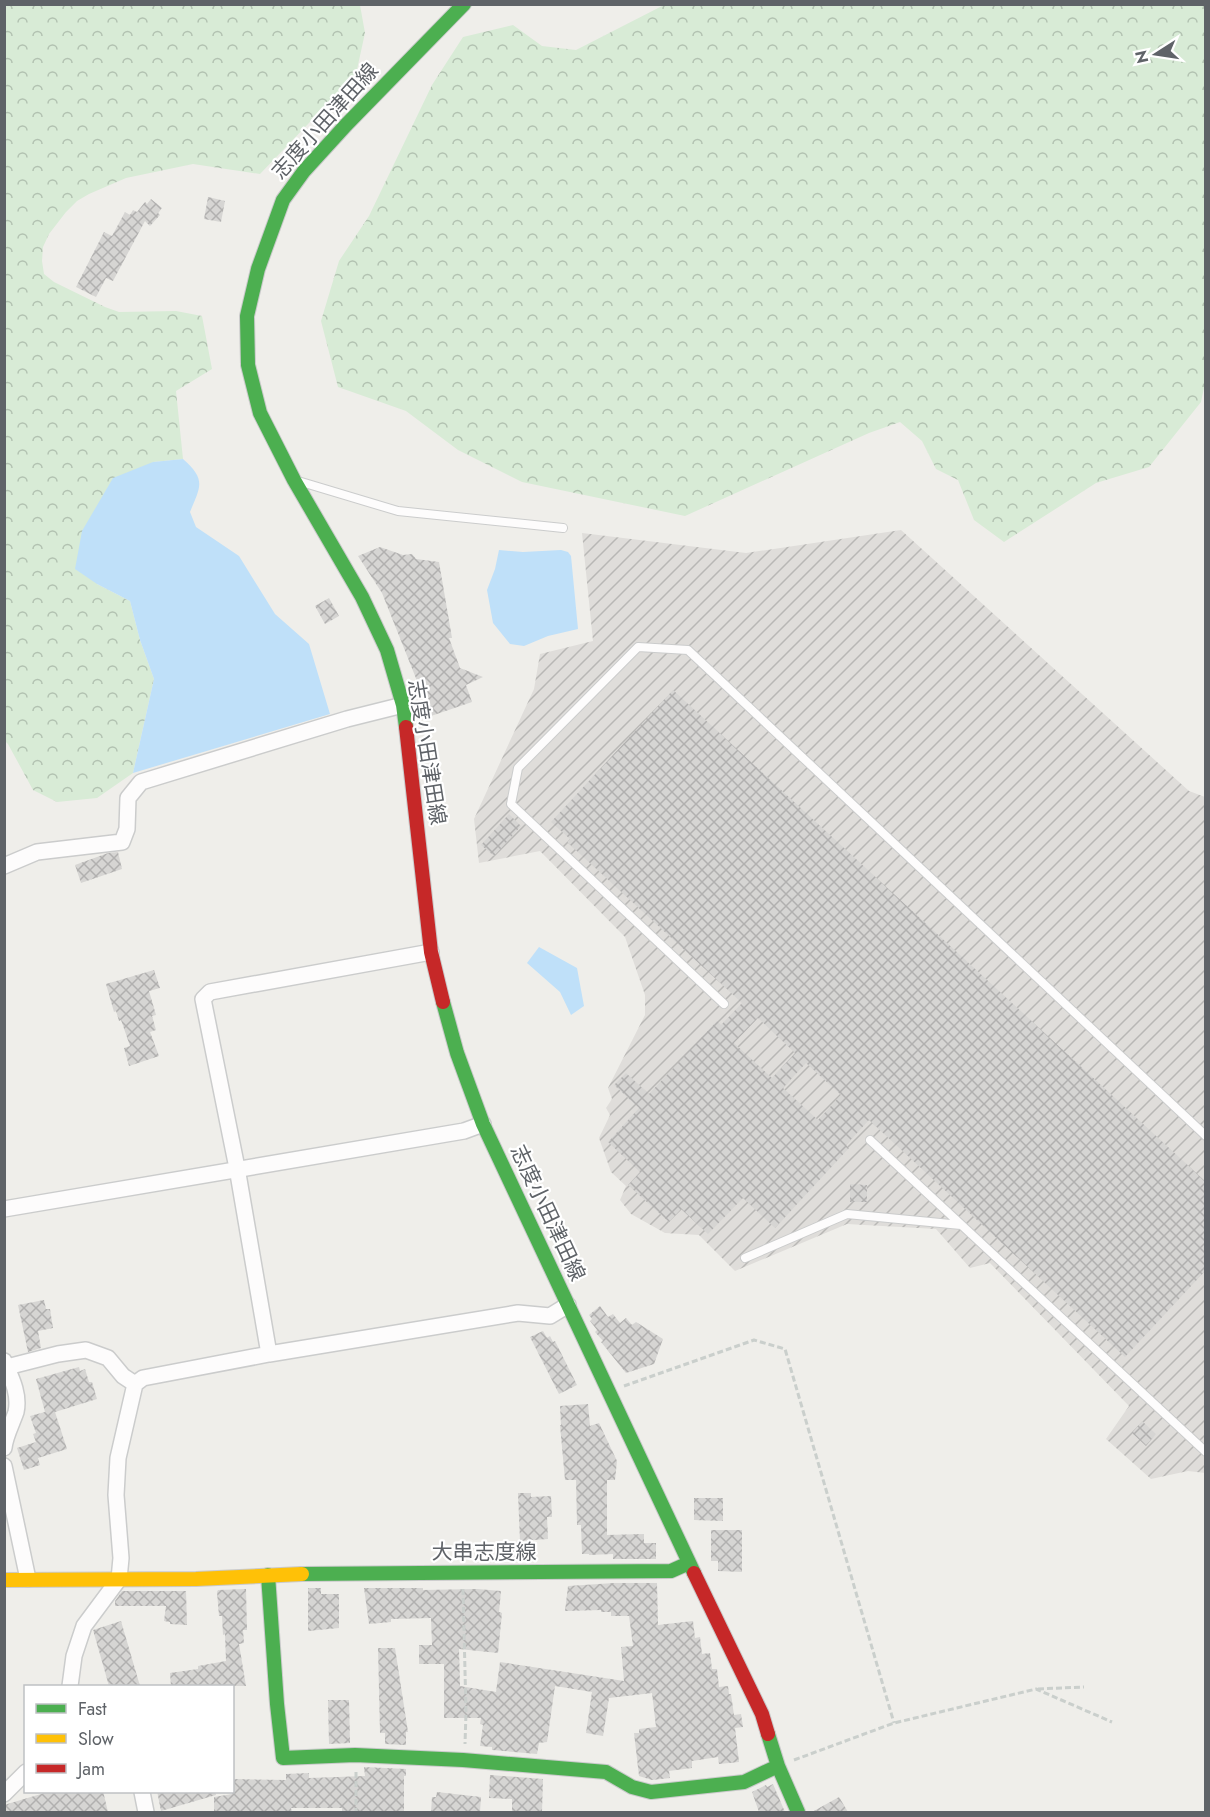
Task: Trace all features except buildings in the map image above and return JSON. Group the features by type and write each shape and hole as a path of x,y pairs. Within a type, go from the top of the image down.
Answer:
{"main road":[{"name":"志度小田津田線","path":"464,4 346,125 304,171 283,200 258,269 247,316 248,365 260,413 294,480 363,597 387,650 403,705 431,952 457,1053 483,1124 689,1563"},
{"name":"大串志度線","path":"4,1580 196,1579 268,1575 462,1572 671,1571 689,1563"},
{"path":"689,1563 762,1714 778,1766 798,1812"},
{"path":"268,1575 283,1758 355,1755 463,1760 606,1772 632,1788 651,1792 744,1782 778,1766"}],"street":[{"path":"4,866 37,852 122,842 127,829 128,798 141,782 348,719 403,705"},
{"path":"269,1354 237,1168 203,999 210,992 431,952"},
{"path":"4,1209 464,1131 483,1124"},
{"path":"70,1685 74,1656 84,1626 119,1579 121,1558 116,1495 118,1458 135,1384 143,1378 269,1354 518,1313 550,1316 568,1305"},
{"path":"4,1448 16,1410 16,1390 6,1364 86,1350 108,1358 123,1376 135,1384"},
{"path":"4,1466 28,1579"},
{"path":"4,1794 24,1774"},
{"path":"142,1793 146,1812"}],"lane":[{"path":"294,480 398,511 562,528"},
{"path":"724,1004 511,804 518,768 638,646 688,650 1206,1136"},
{"path":"870,1140 1206,1452"},
{"path":"745,1258 847,1214 961,1224"}],"path":[{"path":"608,1391 754,1340 785,1349 894,1723"},
{"path":"462,1572 466,1712 463,1760"},
{"path":"778,1766 894,1723 1036,1689 1084,1687"},
{"path":"1036,1689 1112,1722"},
{"path":"355,1755 356,1812"}],"shaded area":[{"path":"901,530 1189,791 1205,797 1205,1473 1188,1471 1151,1479 1106,1439 1129,1406 990,1263 970,1268 936,1229 847,1224 735,1271 699,1235 665,1233 631,1214 620,1200 626,1186 611,1172 599,1138 610,1115 606,1108 612,1099 608,1088 645,1015 645,995 625,937 540,851 479,863 474,819 534,689 540,654 593,641 582,533 746,553"}],"green space":[{"path":"4,5 360,5 365,33 356,74 260,174 193,164 126,178 77,201 49,234 43,247 44,274 54,282 105,307 119,312 176,311 202,316 212,369 176,391 183,459 153,462 97,584 130,601 140,640 154,679 133,773 97,798 57,802 33,790 5,741"},
{"path":"664,5 1205,5 1205,383 1201,402 1149,467 1096,483 1004,542 974,520 958,480 936,469 922,441 900,422 869,433 685,516 522,482 458,450 406,411 338,387 321,321 339,261 369,216 432,85 463,37 513,25 542,46 576,50"}],"water":[{"path":"183,459 191,466 198,478 199,490 190,512 196,527 239,556 275,614 309,644 330,714 133,773 154,679 140,640 130,601 97,584 75,569 82,531 113,478 153,462"},
{"path":"499,550 568,552 571,556 578,629 548,636 524,646 510,644 493,623 487,590"},
{"path":"539,947 577,968 584,1006 571,1015 560,992 527,963"}],"traffic: fast":[{"path":"406,727 403,705 387,650 362,597 294,480 260,413 248,365 247,316 258,269 283,200 304,171 346,125 464,4"},
{"path":"443,1002 457,1053 483,1124 694,1573"},
{"path":"302,1574 671,1571 689,1563"},
{"path":"268,1575 283,1758 355,1755 463,1760 606,1772 632,1787 651,1792 744,1782 778,1766"},
{"path":"768,1734 778,1766 798,1812"}],"traffic: slow":[{"path":"4,1580 196,1579 302,1574"}],"traffic: jam":[{"path":"406,727 431,952 443,1002"},
{"path":"694,1573 762,1714 768,1734"}]}
